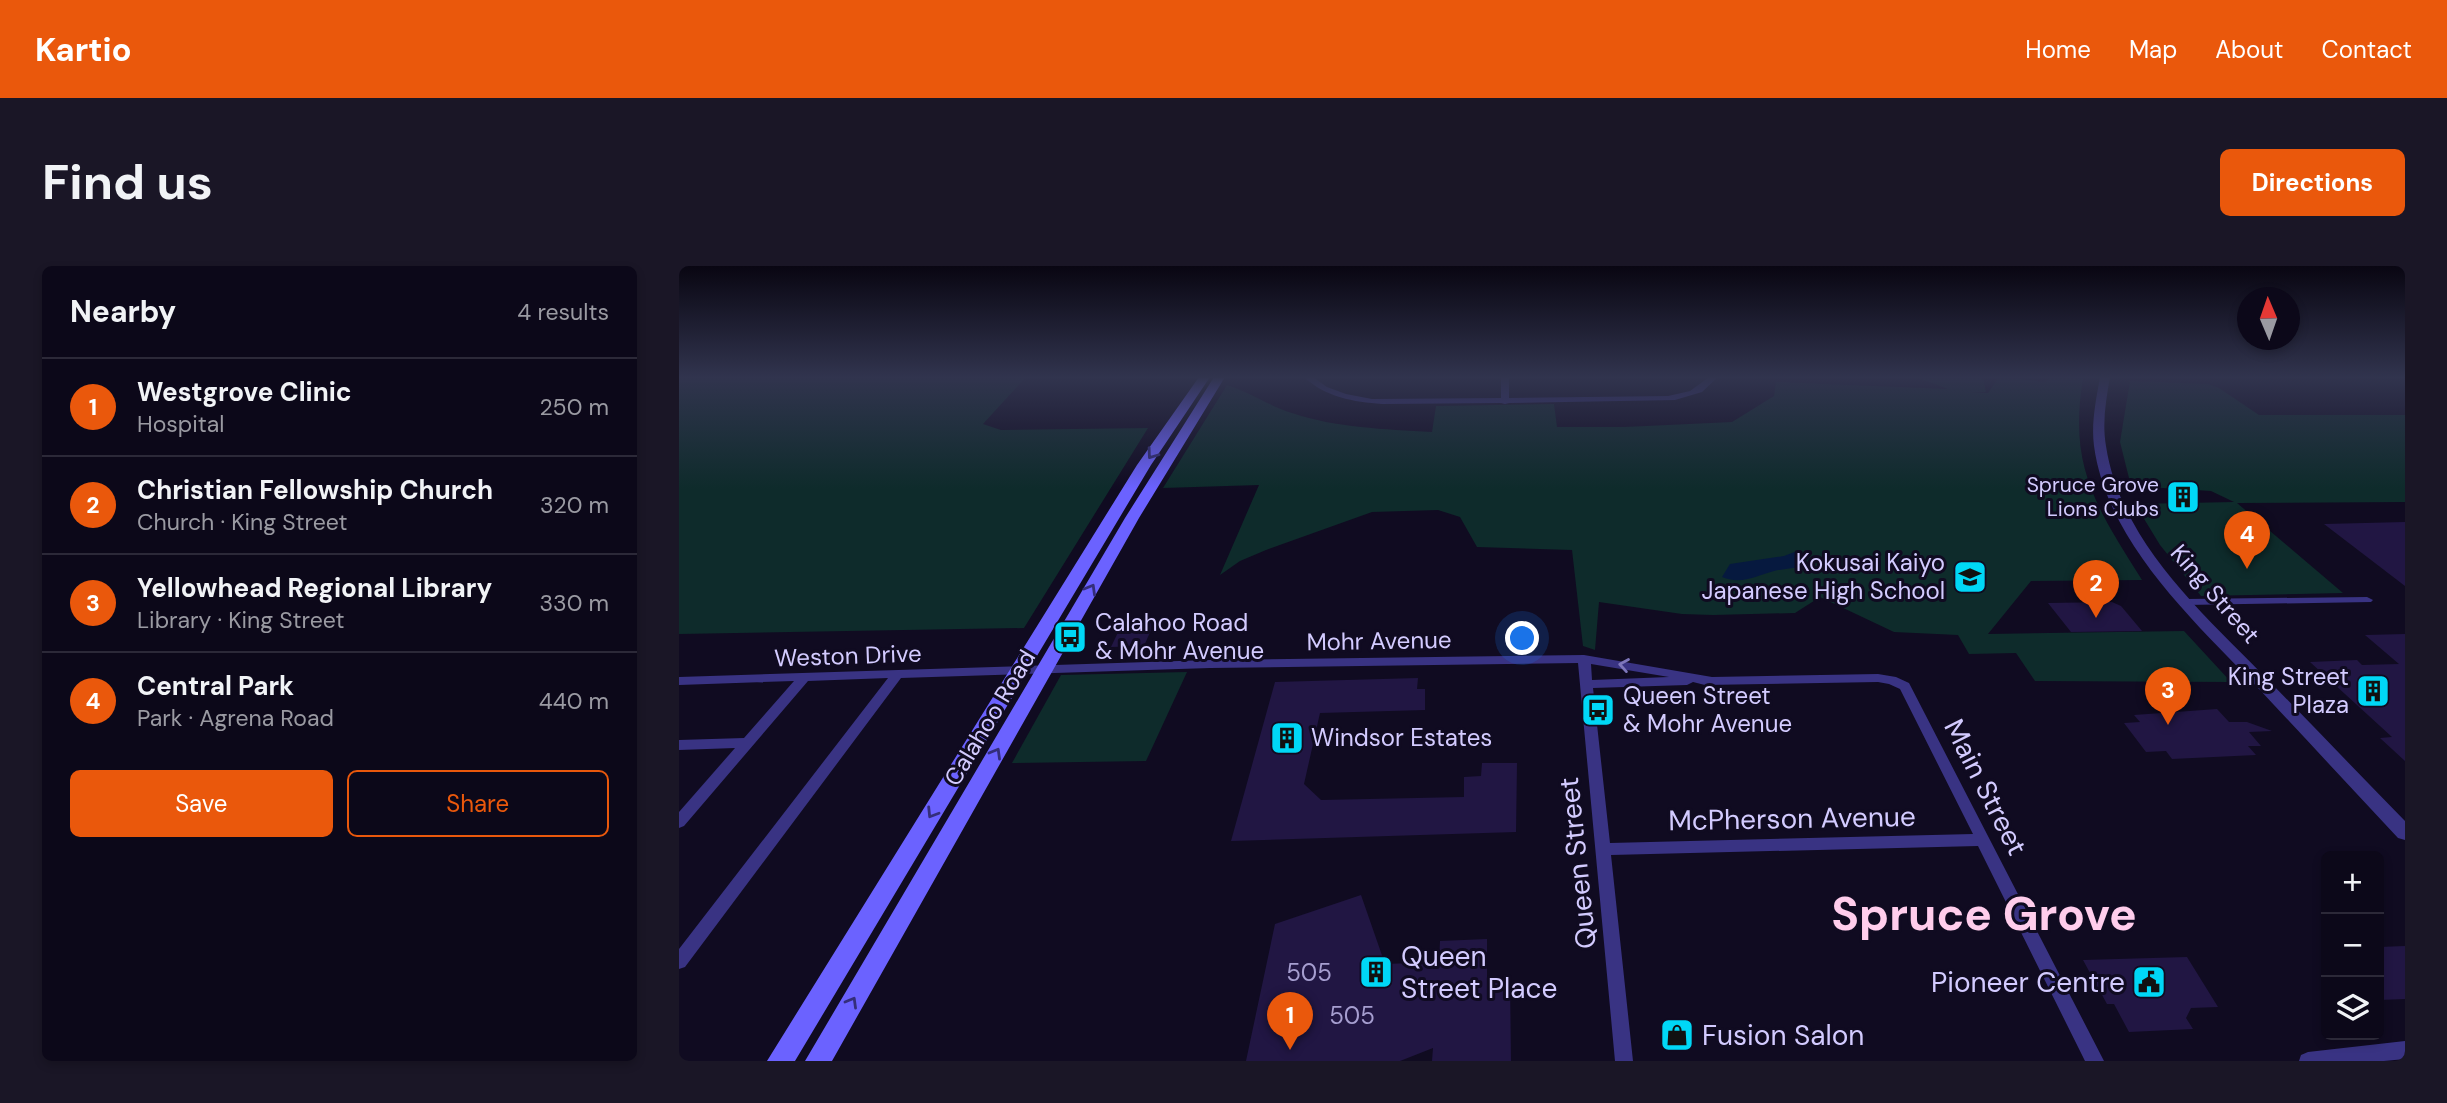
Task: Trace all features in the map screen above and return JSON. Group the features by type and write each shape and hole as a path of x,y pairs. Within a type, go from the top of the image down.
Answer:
{"main road":[{"name":"Calahoo Road","path":"780,1061 1145,465 1180,414"},
{"name":"Calahoo Road","path":"818,1061 1163,466 1196,414"}],"street":[{"name":"King Street","path":"2100,414 2101,452 2107,476 2136,535 2186,602 2403,829"},
{"path":"2186,602 2367,600"},
{"name":"Mohr Avenue","path":"1045,669 1199,664 1584,659 1713,681"},
{"name":"Queen Street","path":"1584,659 1624,1061"},
{"name":"Weston Drive","path":"679,681 896,676 1045,669"},
{"path":"679,962 896,676"},
{"path":"679,822 804,678"},
{"name":"Mohr Avenue","path":"1586,684 1878,678 1905,686"},
{"name":"Main Street","path":"1905,686 2095,1061"},
{"path":"679,745 747,743"},
{"name":"McPherson Avenue","path":"1603,849 1983,840"},
{"path":"2308,1061 2405,1050"}],"green space":[{"path":"679,414 992,414 983,424 1001,430 1148,428 1024,628 679,634"},
{"path":"1209,414 1297,414 1361,427 1432,432 1435,414 1555,414 1557,427 1732,422 1745,414 2079,414 2083,462 2090,486 2112,531 2142,580 2031,581 1988,634 2184,631 2231,682 2035,681 2016,653 1969,654 1958,635 1894,632 1820,597 1795,613 1713,615 1682,614 1599,602 1595,650 1583,646 1572,550 1477,547 1460,517 1438,510 1372,512 1266,550 1240,561 1220,575 1259,485 1163,488"},
{"path":"2125,414 2405,415 2405,502 2237,503 2343,593 2201,596 2160,545 2135,504 2234,502 2211,491 2131,486 2120,442"},
{"path":"1187,672 1146,761 1012,763 1061,675"}],"water":[{"path":"1797,551 1803,567 1774,571 1742,580 1722,577 1730,564 1784,556"}],"building":[{"path":"2405,522 2405,586 2324,524"},
{"path":"2112,602 2121,606 2142,631 2071,632 2048,603"},
{"path":"1154,623 1144,646 1111,647 1122,624"},
{"name":"King Street Plaza","path":"2405,634 2405,761 2380,738 2392,737 2310,662 2357,660 2362,665 2399,664 2365,635"},
{"name":"Windsor Estates","path":"1418,678 1417,689 1425,689 1425,710 1320,713 1304,784 1321,800 1464,797 1464,777 1481,776 1482,763 1517,763 1516,832 1231,841 1275,682"},
{"path":"2217,709 2229,722 2247,722 2272,731 2249,732 2261,746 2248,746 2256,755 2172,759 2166,751 2146,752 2124,723 2140,722 2134,715"},
{"name":"Queen Street Place","path":"1361,895 1385,964 1439,962 1440,941 1487,939 1487,982 1510,981 1511,1061 1432,1061 1433,1048 1400,1061 1246,1061 1275,924"},
{"path":"2405,946 2405,999 2384,1000 2384,947"},
{"name":"Pioneer Centre","path":"2187,957 2218,1007 2191,1008 2186,1018 2193,1029 2129,1032 2114,1004 2107,1004 2083,960"}],"place":[{"name":"Spruce Grove Lions Clubs","path":"2183,497"},
{"name":"Central Park","path":"2247,569"},
{"name":"Kokusai Kaiyo Japanese High School","path":"1970,577"},
{"name":"Christian Fellowship Church","path":"2096,618"},
{"name":"Calahoo Road & Mohr Avenue","path":"1070,637"},
{"name":"King Street Plaza","path":"2373,691"},
{"name":"Queen Street & Mohr Avenue","path":"1598,710"},
{"name":"Yellowhead Regional Library","path":"2168,725"},
{"name":"Windsor Estates","path":"1287,738"},
{"name":"Queen Street Place","path":"1376,972"},
{"name":"Pioneer Centre","path":"2149,982"},
{"name":"Fusion Salon","path":"1677,1035"},
{"name":"Westgrove Clinic","path":"1290,1050"}],"district":[{"name":"Spruce Grove","path":"1984,914"}]}
